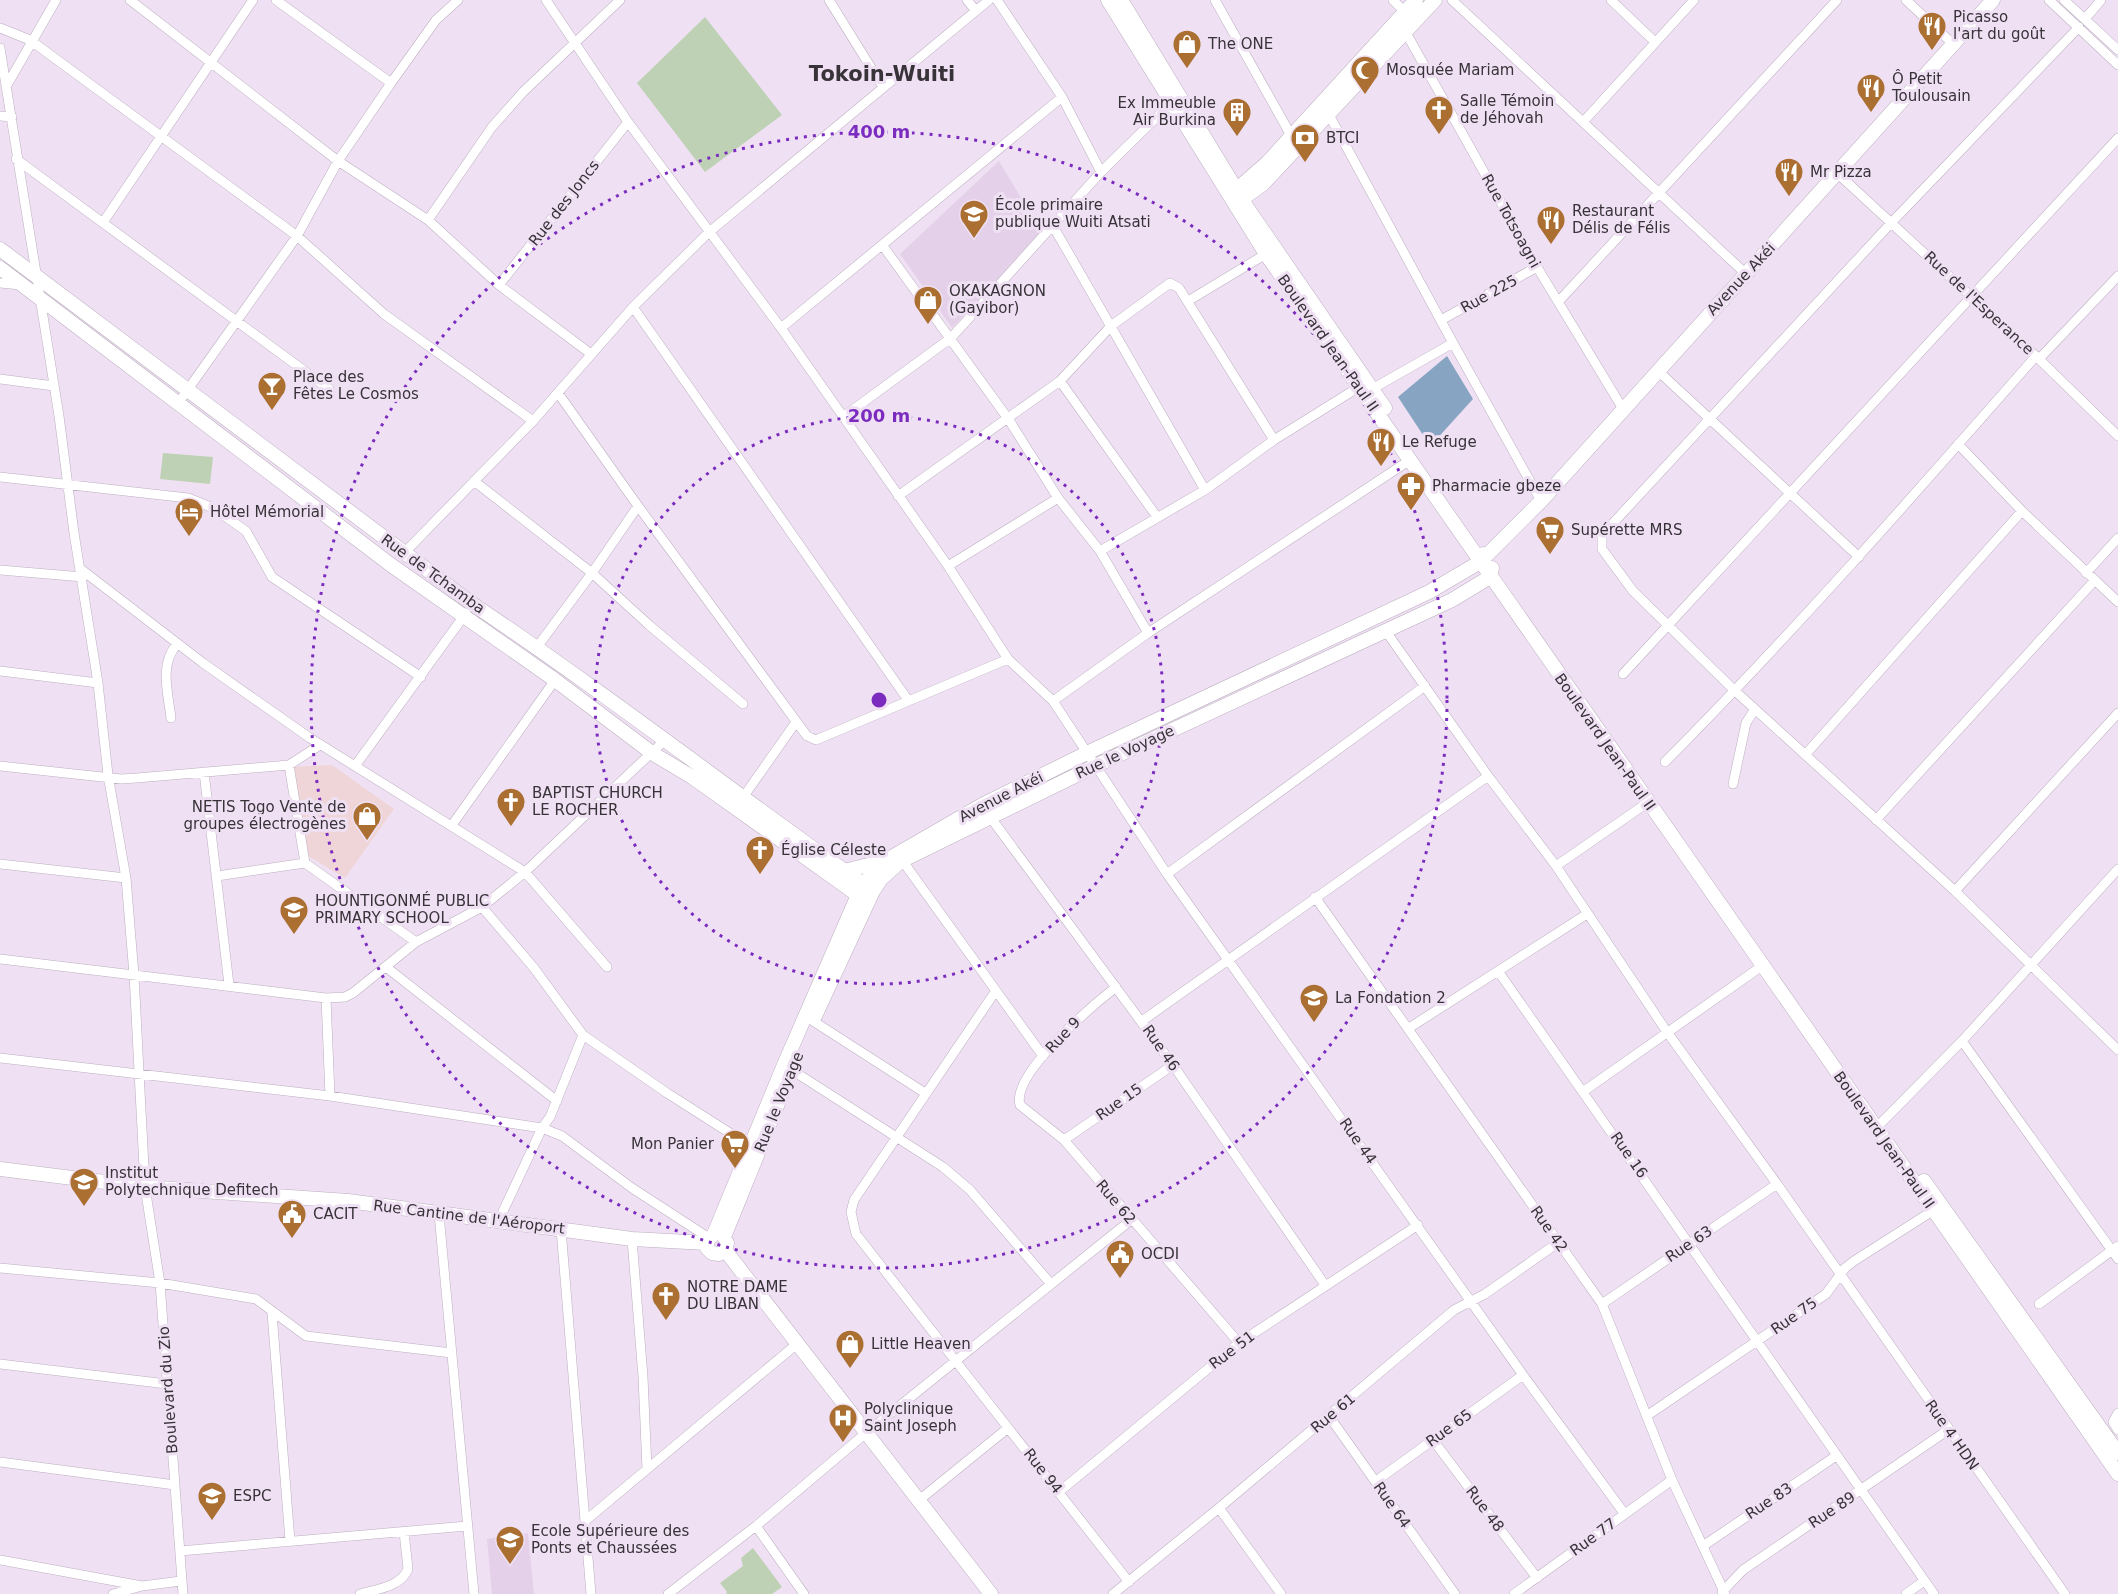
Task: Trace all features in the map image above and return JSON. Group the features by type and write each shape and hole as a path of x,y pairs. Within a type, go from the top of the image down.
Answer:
{"main road":[{"name":"Boulevard Jean-Paul II","path":"1108,0 1171,103 1486,563 2118,1453"},
{"name":"Boulevard Jean-Paul II","path":"1121,0 1237,197 1266,254 1365,388 1410,460 1486,563 1647,803 2017,1325 2118,1474"},
{"path":"1237,197 1260,179 1294,142 1416,0"},
{"path":"1294,142 1328,113 1435,0"},
{"name":"Avenue Akéi","path":"986,811 1089,752 1430,592 1486,563 1657,370 1993,0"},
{"path":"1237,197 1260,179"},
{"name":"Rue de Tchamba","path":"0,249 373,552 555,680 652,753 692,777 866,893"},
{"name":"Rue de Tchamba","path":"0,268 405,552 474,605 537,647 575,678 744,796 844,871 866,893"},
{"name":"Rue le Voyage","path":"716,1240 788,1067 813,1021 866,893 899,857 986,811 1095,766 1452,600 1486,563"},
{"path":"844,871 899,857"},
{"path":"788,1067 866,893 885,861"},
{"name":"Rue Cantine de l'Aéroport","path":"0,1169 145,1187 348,1201 632,1239 716,1240"},
{"path":"716,1240 991,1594"}],"street":[{"path":"7,85 30,40 56,0"},
{"path":"130,0 338,161 428,220 499,285 591,354"},
{"path":"104,222 253,0"},
{"path":"280,0 391,83"},
{"path":"183,397 297,236 338,161 391,83 436,20 458,0"},
{"name":"Rue 44","path":"546,0 628,122 781,328 948,566 1008,659 1053,701 1089,752 1095,766 1167,874 1472,1300 1523,1375 1624,1513"},
{"path":"428,220 492,128 523,92 620,0"},
{"path":"829,0 883,87"},
{"path":"967,0 976,11"},
{"path":"405,552 532,421 633,307 708,232 988,0"},
{"path":"997,0 1062,97 1101,172"},
{"path":"1215,0 1294,142"},
{"path":"1394,0 1406,13"},
{"path":"1452,0 1661,192 1746,274"},
{"path":"1611,0 1655,42"},
{"path":"1584,121 1694,0"},
{"path":"1559,301 1838,0"},
{"path":"1906,0 1953,44"},
{"path":"2049,0 2118,50"},
{"path":"2064,0 2118,65"},
{"path":"2101,0 1602,535 1601,541 1602,549 1633,591 1735,691 1955,891 2118,1050"},
{"path":"0,28 30,40 297,236 384,314 532,421"},
{"name":"Rue Totsoagni","path":"1405,31 1537,267 1623,409"},
{"name":"Boulevard du Zio","path":"0,48 54,386 98,683 108,775 126,878 134,975 145,1187 160,1283 183,1594"},
{"path":"781,328 1062,97"},
{"path":"843,417 951,338 1101,172 1171,103"},
{"path":"1328,113 1541,501"},
{"path":"0,116 12,117"},
{"name":"Rue des Joncs","path":"499,285 628,122"},
{"path":"1623,674 2118,138"},
{"path":"16,159 329,389"},
{"name":"Rue de l'Esperance","path":"1837,173 1972,296 2118,436"},
{"path":"1053,226 1204,490"},
{"path":"883,246 1009,420 1058,498 1100,551 1148,633"},
{"path":"1188,301 1266,254"},
{"name":"Rue 225","path":"1441,320 1537,267"},
{"path":"1665,762 1735,691 1859,557 2037,357 2118,276"},
{"path":"0,283 24,286"},
{"path":"898,496 1009,420 1060,381 1111,326 1166,283 1177,285 1274,440"},
{"path":"633,307 908,700"},
{"path":"1100,551 1204,490 1274,440 1365,388 1453,343"},
{"path":"1657,370 1859,557"},
{"path":"0,379 54,386"},
{"path":"1060,381 1157,517"},
{"path":"558,393 807,736 816,740 1008,659"},
{"path":"1958,444 2022,511 2118,602"},
{"path":"1053,701 1148,633 1410,460"},
{"path":"0,477 188,498 213,508 246,531 272,577 421,676"},
{"path":"474,481 592,573 743,704"},
{"path":"948,566 1058,498"},
{"path":"537,647 638,506"},
{"path":"1805,755 2022,511"},
{"path":"2086,573 2118,538"},
{"path":"0,570 82,573 177,644 320,745 525,872 607,967"},
{"path":"1876,820 2095,580"},
{"path":"355,766 463,616 474,605"},
{"name":"Rue 4 HDN","path":"1385,630 1488,776 1557,866 1667,1032 1777,1184 2065,1594"},
{"path":"171,718 165,666 168,655 177,644"},
{"path":"0,671 98,683"},
{"path":"452,825 555,680"},
{"path":"1167,874 1425,686"},
{"path":"1733,784 1746,723 1755,709"},
{"path":"1955,891 2118,713"},
{"path":"744,796 796,722"},
{"path":"0,959 326,998 345,997 416,942 482,907 525,872 665,740"},
{"path":"0,766 108,775 121,779 289,765 320,745"},
{"path":"289,765 305,863"},
{"path":"204,772 230,985"},
{"path":"1142,1021 1488,776"},
{"path":"1557,866 1647,803"},
{"name":"Rue 46","path":"986,811 1142,1021 1326,1285"},
{"path":"899,857 1043,1056"},
{"path":"217,876 305,863 416,942"},
{"path":"0,864 126,878"},
{"path":"1881,1122 1962,1041 2118,869"},
{"name":"Rue 42","path":"1315,897 1602,1304 1672,1480 1723,1593"},
{"path":"482,907 534,968 583,1035 667,1093 755,1149"},
{"path":"1409,1028 1587,914"},
{"path":"1584,1091 1762,966"},
{"path":"386,967 557,1101"},
{"name":"Rue 16","path":"1498,970 1934,1594"},
{"name":"Rue 9","path":"1020,1092 1043,1056 1074,1020 1116,987"},
{"name":"Rue 94","path":"995,992 895,1136 854,1200 852,1224 856,1234 1129,1582"},
{"path":"326,998 330,1096"},
{"path":"813,1021 925,1093"},
{"path":"498,1222 557,1101 583,1035"},
{"path":"1962,1041 2116,1252 2039,1304"},
{"path":"0,1058 330,1096 542,1128 562,1136 632,1188 716,1240"},
{"name":"Rue 15","path":"1064,1140 1173,1065"},
{"path":"788,1067 943,1167 970,1190 1051,1284"},
{"name":"Rue 62","path":"1020,1092 1018,1098 1024,1111 1064,1140 1239,1343"},
{"name":"Rue 63","path":"1602,1304 1777,1184"},
{"name":"Rue 75","path":"1648,1415 1826,1294 1854,1262 1934,1210"},
{"path":"440,1214 474,1594"},
{"path":"668,1594 756,1526 866,1433 1131,1220"},
{"name":"Rue 51","path":"1059,1492 1239,1343 1418,1225"},
{"path":"561,1229 591,1594"},
{"path":"632,1239 643,1377 647,1469"},
{"name":"Rue 61","path":"1113,1594 1454,1310 1559,1242"},
{"path":"0,1268 160,1283 256,1299 306,1336 452,1353"},
{"path":"272,1313 290,1541"},
{"path":"585,1521 798,1343"},
{"path":"0,1364 167,1384"},
{"name":"Rue 65","path":"1376,1481 1523,1375"},
{"path":"2118,1413 2113,1422 2118,1430"},
{"name":"Rue 64","path":"1329,1416 1455,1594"},
{"path":"918,1501 1008,1428"},
{"name":"Rue 89","path":"1723,1593 1743,1570 1948,1430"},
{"name":"Rue 48","path":"1432,1440 1537,1578"},
{"name":"Rue 83","path":"1703,1546 1836,1456"},
{"path":"0,1462 175,1485"},
{"name":"Rue 77","path":"1514,1594 1672,1480"},
{"path":"1219,1508 1281,1594"},
{"path":"180,1551 467,1526"},
{"path":"756,1526 804,1594"},
{"path":"360,1594 397,1583 405,1575 408,1569 404,1532"},
{"path":"0,1560 142,1586"},
{"path":"113,1594 142,1586 181,1581"},
{"path":"1906,1594 1924,1581"}],"shaded area":[{"name":"École primaire publique Wuiti Atsati","path":"999,161 1042,233 952,328 900,254"},
{"path":"332,765 394,809 345,878 305,854 291,767"},
{"name":"Ecole Supérieure des Ponts et Chaussées","path":"528,1533 534,1594 492,1594 487,1539"}],"green space":[{"path":"705,17 782,115 705,172 637,83"},
{"path":"163,453 213,457 210,484 160,479"},
{"path":"753,1548 782,1587 772,1594 726,1594 727,1592 720,1583 743,1566 741,1558"}],"water":[{"path":"1447,356 1473,399 1434,442 1425,438 1398,397"}],"place":[{"name":"Picasso l'art du goût","path":"1932,52"},
{"name":"The ONE","path":"1187,70"},
{"name":"Mosquée Mariam","path":"1365,96"},
{"name":"Ô Petit Toulousain","path":"1871,114"},
{"name":"Salle Témoin de Jéhovah","path":"1439,136"},
{"name":"Ex Immeuble Air Burkina","path":"1237,138"},
{"name":"BTCI","path":"1305,164"},
{"name":"Mr Pizza","path":"1789,198"},
{"name":"École primaire publique Wuiti Atsati","path":"974,240"},
{"name":"Restaurant Délis de Félis","path":"1551,246"},
{"name":"OKAKAGNON (Gayibor)","path":"928,326"},
{"name":"Place des Fêtes Le Cosmos","path":"272,412"},
{"name":"Le Refuge","path":"1381,468"},
{"name":"Pharmacie gbeze","path":"1411,512"},
{"name":"Hôtel Mémorial","path":"189,538"},
{"name":"Supérette MRS","path":"1550,556"},
{"name":"BAPTIST CHURCH LE ROCHER","path":"511,828"},
{"name":"NETIS Togo Vente de groupes électrogènes","path":"367,842"},
{"name":"Église Céleste","path":"760,876"},
{"name":"HOUNTIGONMÉ PUBLIC PRIMARY SCHOOL","path":"294,936"},
{"name":"La Fondation 2","path":"1314,1024"},
{"name":"Mon Panier","path":"735,1170"},
{"name":"Institut Polytechnique Defitech","path":"84,1208"},
{"name":"CACIT","path":"292,1240"},
{"name":"OCDI","path":"1120,1280"},
{"name":"NOTRE DAME DU LIBAN","path":"666,1322"},
{"name":"Little Heaven","path":"850,1370"},
{"name":"Polyclinique Saint Joseph","path":"843,1444"},
{"name":"ESPC","path":"212,1522"},
{"name":"Ecole Supérieure des Ponts et Chaussées","path":"510,1566"}],"district":[{"name":"Tokoin-Wuiti","path":"882,74"}]}
